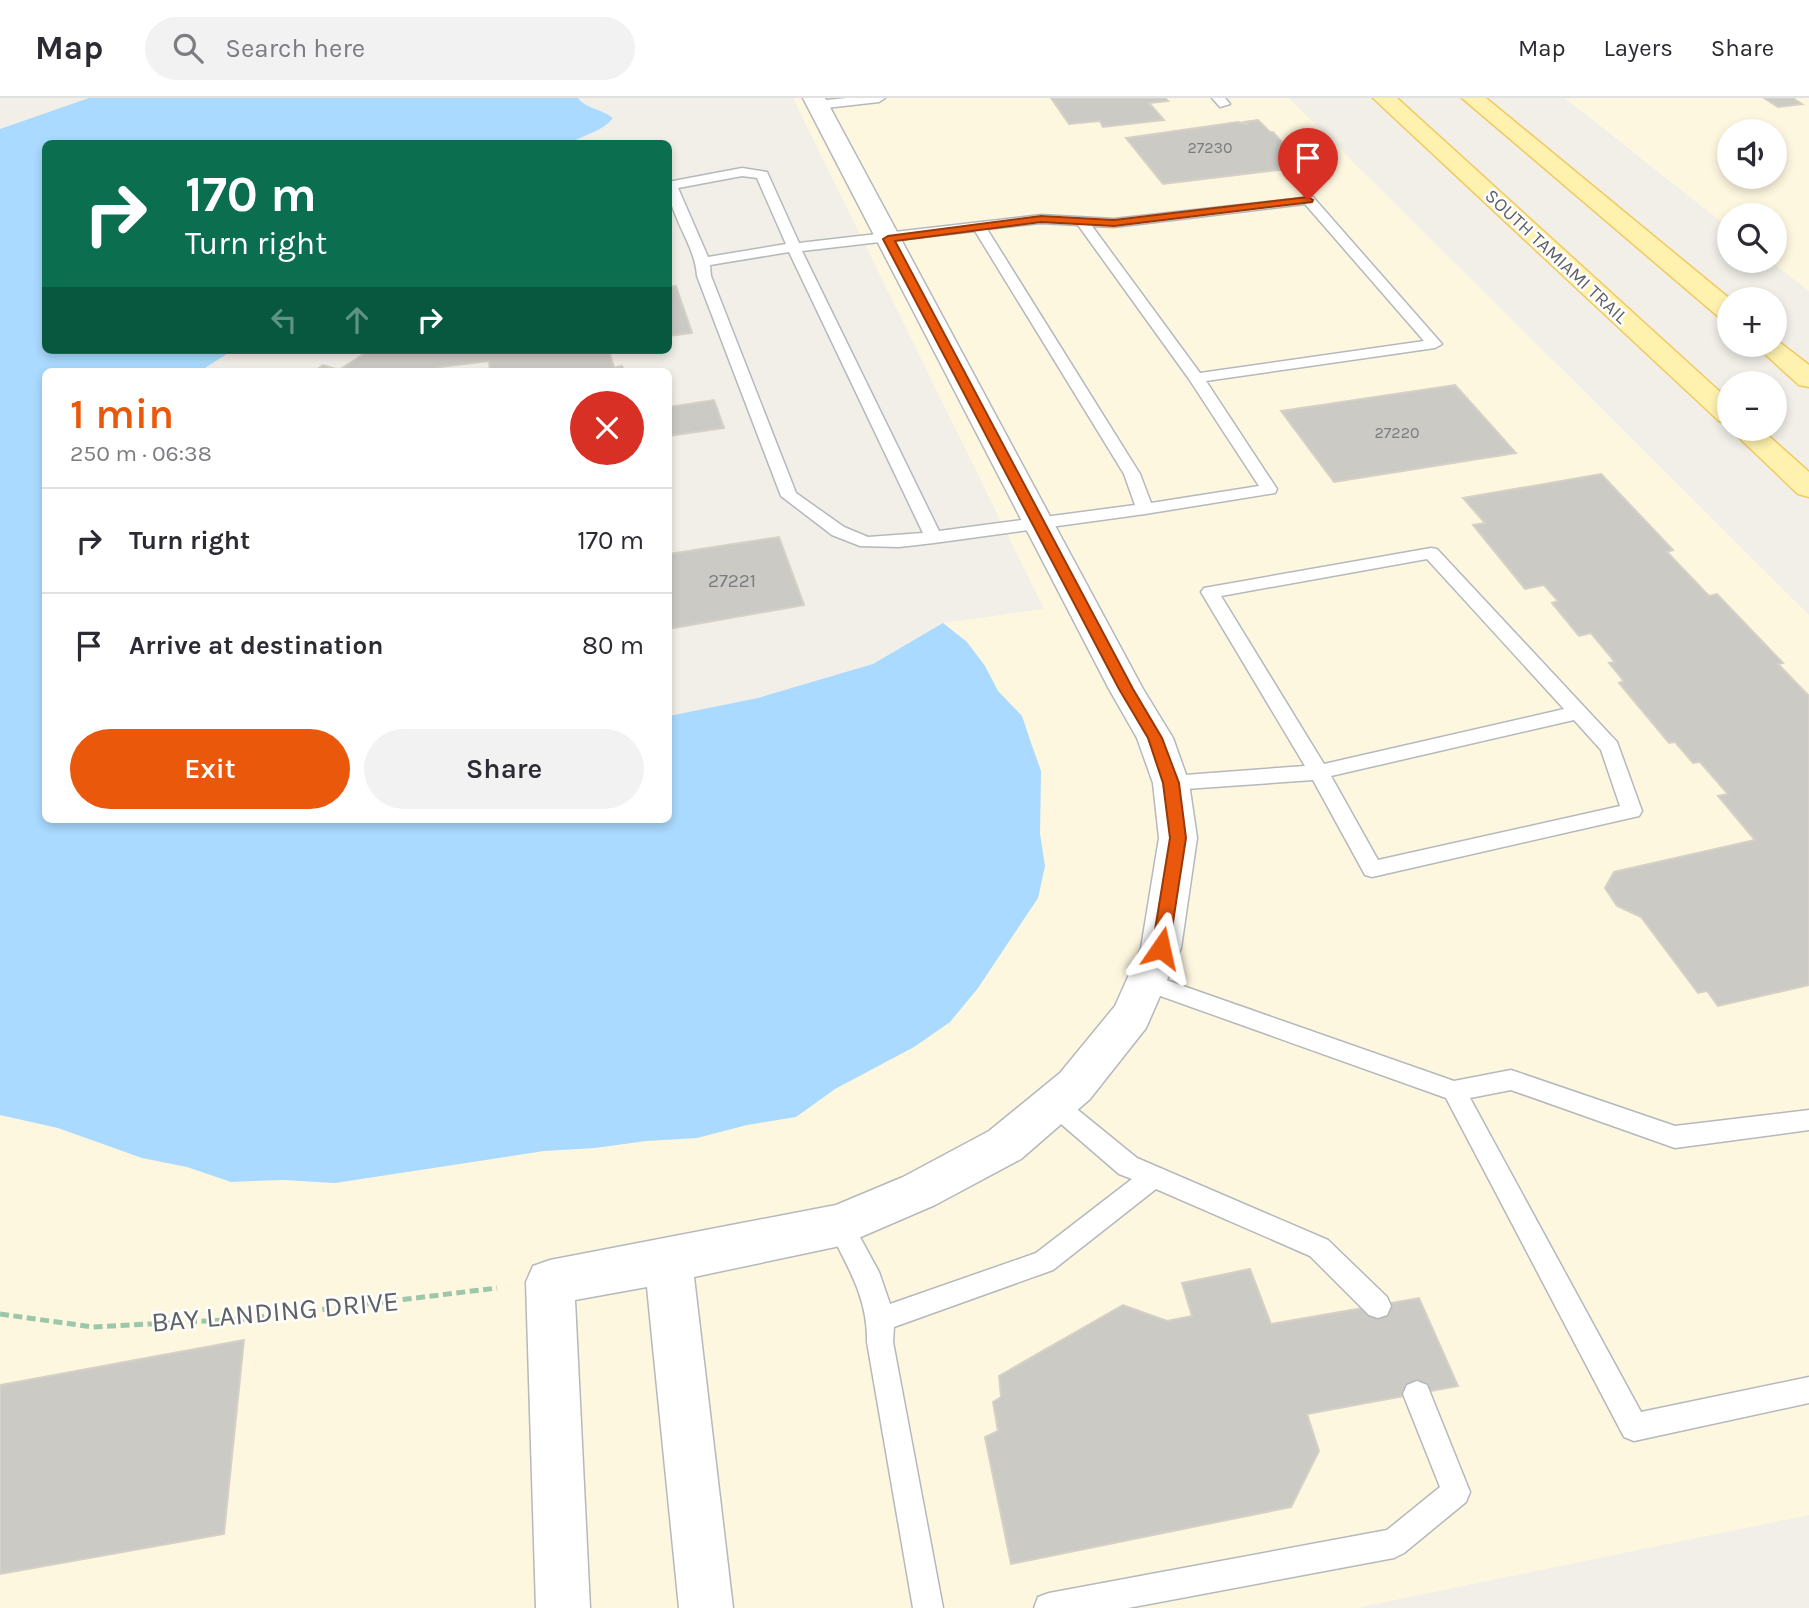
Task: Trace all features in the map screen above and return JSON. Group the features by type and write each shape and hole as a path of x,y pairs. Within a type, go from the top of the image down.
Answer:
{"main road":[{"name":"SOUTH TAMIAMI TRAIL","path":"1384,98 1717,404"},
{"path":"1473,98 1717,302"},
{"path":"1783,357 1809,379"},
{"path":"1757,441 1809,488"}],"street":[{"path":"563,1608 550,1282 668,1261 840,1224 919,1191 1005,1145 1075,1086 1131,1016 1161,948 1178,838 1171,783 1155,738 1126,689 816,101"},
{"path":"668,1261 706,1608"}],"lane":[{"path":"816,101 879,98"},
{"path":"672,187 742,172 762,175 794,248 934,538"},
{"path":"672,192 703,262 704,276 789,496 838,531 866,542 934,538 1269,489 1196,378 1082,221"},
{"path":"703,262 794,248 1041,219 1114,223 1308,200 1435,344 1196,378"},
{"path":"979,227 1132,474 1145,509"},
{"path":"1432,553 1610,747 1632,811 1372,869 1319,772 1210,592 1432,553"},
{"path":"1171,783 1319,772 1578,712"},
{"path":"1146,982 1454,1091 1511,1080 1675,1137 1809,1120"},
{"path":"1454,1091 1634,1427 1809,1390"},
{"path":"1054,1104 1128,1166 1319,1248 1378,1306"},
{"path":"882,1319 1044,1262 1153,1177"},
{"path":"840,1224 877,1296 882,1319 880,1342 928,1608"},
{"path":"1049,1608 1394,1543 1456,1492 1417,1394"}],"path":[{"name":"BAY LANDING DRIVE","path":"0,1314 93,1327 244,1319 550,1282"}],"shaded area":[{"path":"793,98 1289,98 1809,615 1809,1515 1356,1608 0,1608 0,1115 58,1128 142,1158 187,1167 335,1183 544,1151 697,1138 747,1125 796,1117 835,1089 914,1047 950,1022 978,988 998,957 1045,866 1040,834 1041,771 1022,716 998,691 985,666 967,642 943,623 1044,609"},
{"path":"1565,98 1809,98 1809,291 1786,273 1787,203 1717,203 1717,218"}],"water":[{"path":"89,98 578,98 613,118 604,127 577,140 42,140 42,354 227,354 205,368 42,368 42,823 672,823 672,715 758,698 873,664 943,623 967,642 985,666 998,691 1022,716 1041,771 1040,834 1045,866 1038,898 978,988 950,1022 914,1047 835,1089 796,1117 747,1125 697,1138 544,1151 335,1183 283,1180 231,1182 187,1167 142,1158 58,1128 0,1115 0,129"}],"building":[{"path":"1051,98 1165,98 1168,101 1149,103 1164,120 1103,127 1100,121 1069,124"},
{"path":"1764,98 1793,98 1802,104 1778,107"},
{"path":"1258,120 1273,132 1304,167 1163,184 1126,138 1238,122 1246,124 1244,122"},
{"path":"672,286 676,286 692,333 672,336"},
{"path":"364,354 610,354 614,368 490,368 489,361 438,368 342,368"},
{"path":"1455,385 1516,453 1334,482 1281,411"},
{"path":"714,400 724,428 672,435 672,406"},
{"path":"1601,474 1673,550 1667,552 1709,596 1717,594 1783,663 1778,664 1809,696 1809,985 1718,1006 1707,991 1698,993 1641,917 1617,906 1605,888 1614,872 1755,840 1718,796 1728,794 1700,762 1693,763 1675,742 1669,743 1619,683 1624,681 1609,663 1615,662 1591,633 1579,636 1552,603 1558,601 1544,585 1525,589 1473,525 1485,523 1463,498"},
{"path":"779,537 804,605 672,628 672,553"},
{"path":"1250,1269 1271,1324 1419,1298 1458,1386 1307,1414 1319,1451 1291,1507 1011,1564 985,1437 998,1431 993,1402 1001,1397 999,1376 1123,1305 1167,1321 1192,1316 1182,1283"},
{"path":"244,1340 224,1534 0,1574 0,1385"}],"route":[{"path":"1161,948 1178,838 1171,783 1155,738 1126,689 888,239 1041,219 1114,223 1308,200"}]}
